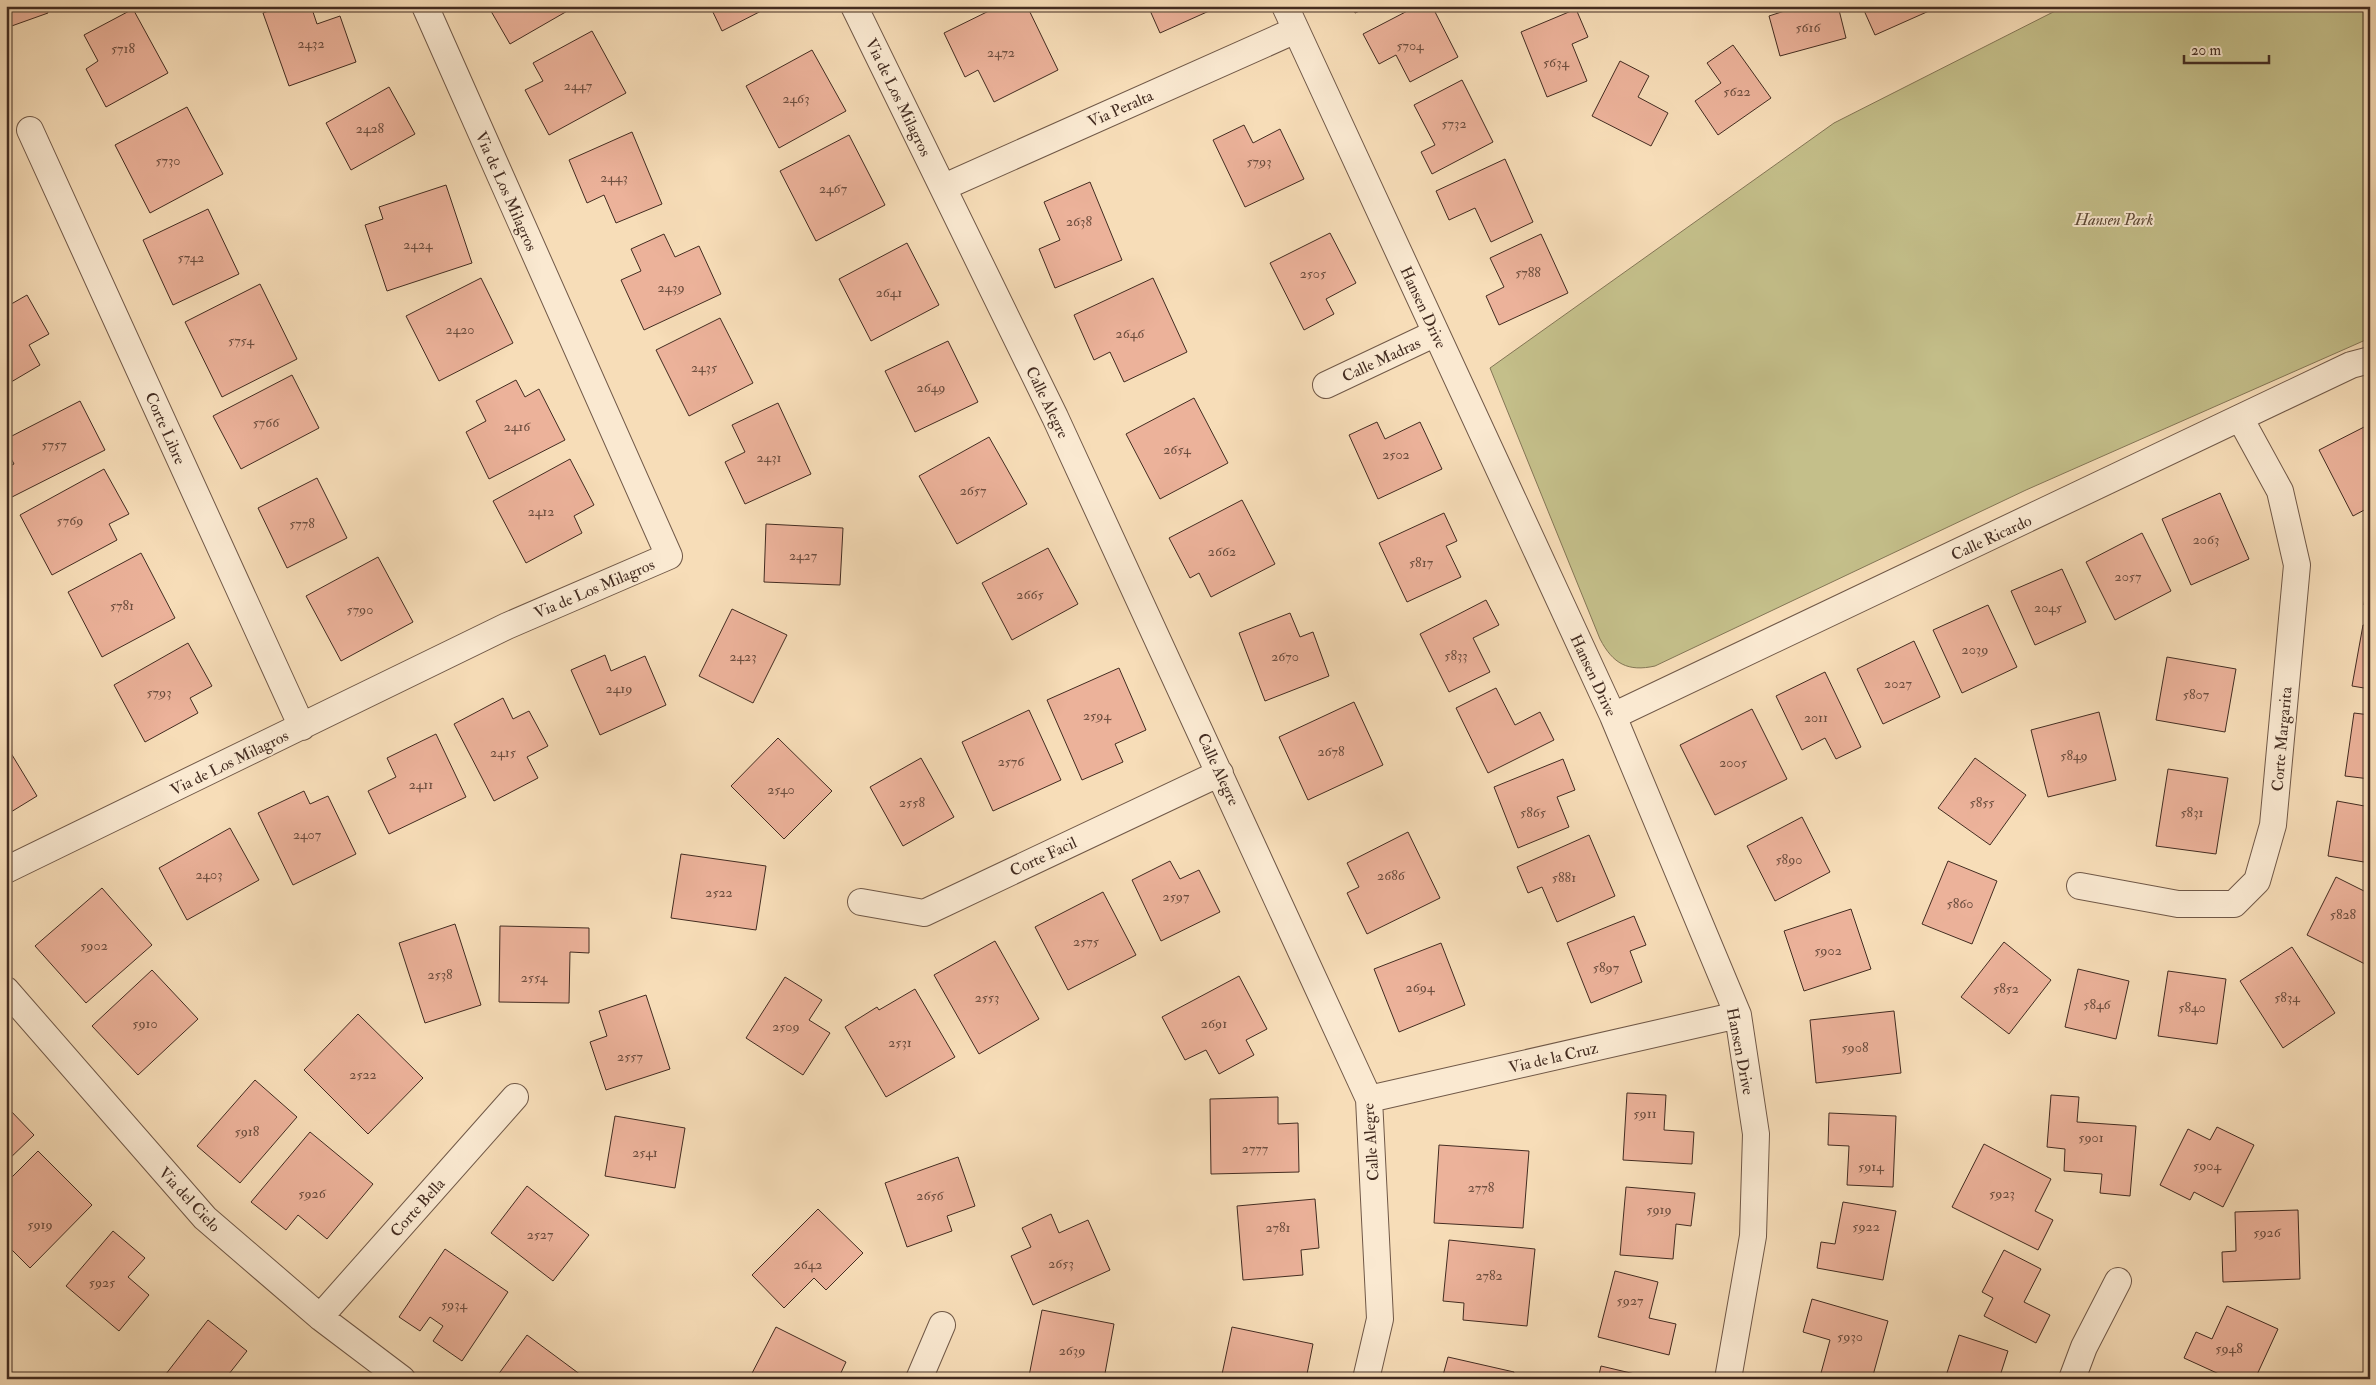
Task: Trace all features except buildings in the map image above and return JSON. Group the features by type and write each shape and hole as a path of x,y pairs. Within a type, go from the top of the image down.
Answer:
{"street":[{"name":"Via de Los Milagros","path":"6,870 507,626 669,556 425,6"},
{"name":"Via de Los Milagros","path":"854,6 944,187"},
{"name":"Hansen Drive","path":"1285,6 1613,716 1738,1015 1756,1134 1753,1236 1728,1379"},
{"name":"Via Peralta","path":"944,187 1296,30"},
{"name":"Corte Libre","path":"30,130 302,727"},
{"name":"Calle Alegre","path":"944,187 1055,417 1368,1099 1380,1320 1366,1379"},
{"name":"Calle Madras","path":"1326,385 1436,333"},
{"name":"Calle Ricardo","path":"1613,716 2351,365 2370,360"},
{"name":"Corte Margarita","path":"2080,886 2178,904 2234,904 2257,881 2274,825 2297,565 2280,491 2240,418"},
{"name":"Corte Facil","path":"861,902 924,913 1220,773"},
{"name":"Via del Cielo","path":"6,990 205,1218 320,1317 402,1379"},
{"name":"Via de la Cruz","path":"1368,1099 1738,1015"},
{"name":"Corte Bella","path":"320,1317 515,1097"},
{"path":"2072,1379 2084,1347 2118,1281"},
{"path":"919,1379 942,1325"}],"green space":[{"name":"Hansen Park","path":"2065,6 2370,6 2370,338 2026,490 1655,666 1645,668 1629,667 1616,660 1610,655 1600,639 1490,368 1834,123"}]}
